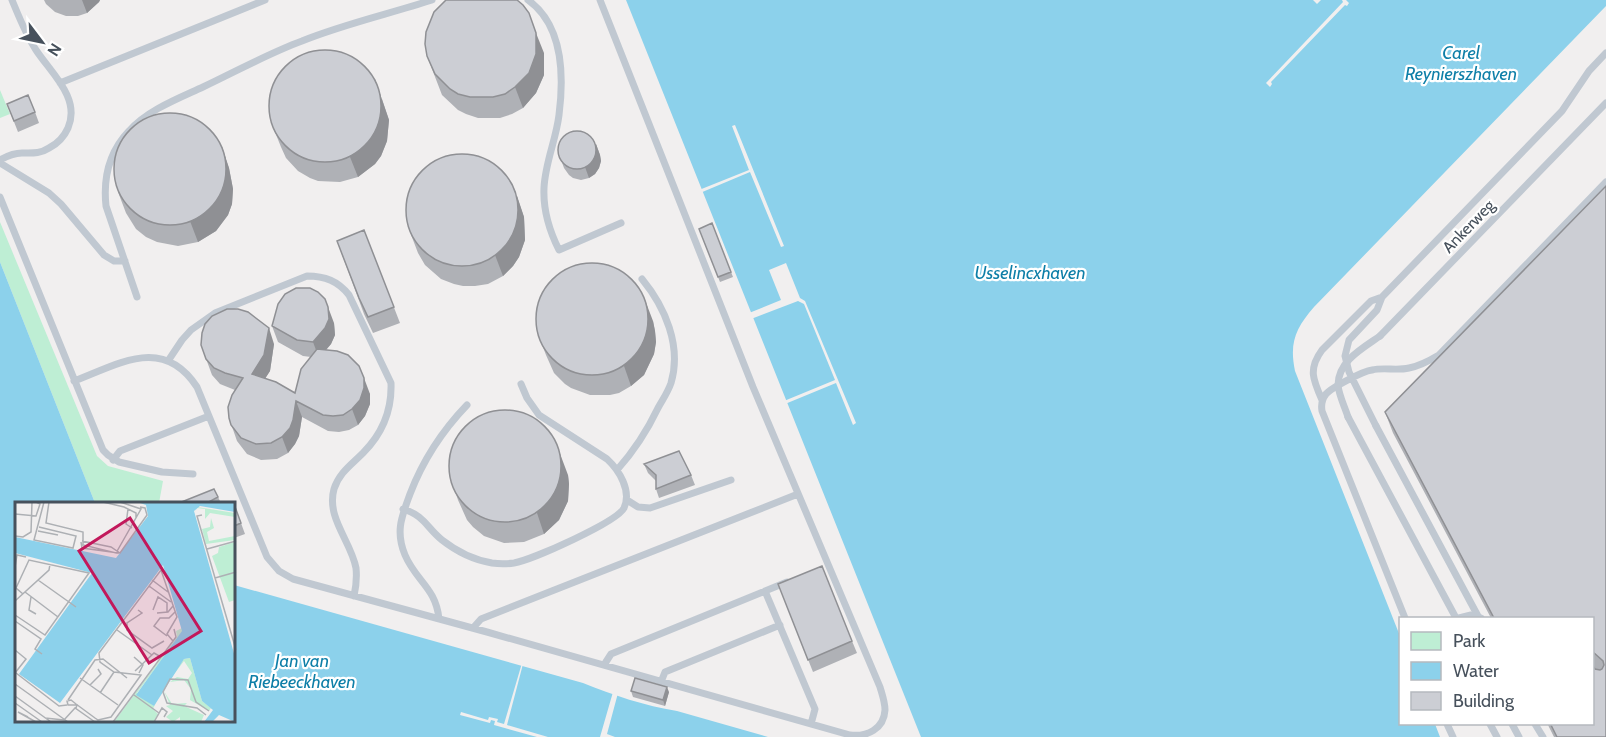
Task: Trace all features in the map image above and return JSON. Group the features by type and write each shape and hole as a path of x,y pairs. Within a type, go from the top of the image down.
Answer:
{"lane":[{"path":"12,0 22,26 60,83 71,109 69,125 59,141 43,152 10,155 0,161 55,199 104,255 114,261 125,261"},
{"path":"60,83 265,0"},
{"path":"137,297 106,206 107,173 115,149 128,131 160,107 301,41 432,0"},
{"path":"528,0 542,12 554,33 561,74 559,116 544,185 546,214 553,239 559,250 621,223"},
{"path":"74,381 137,357 168,361 177,366 197,387 267,557 279,571 293,579 850,735 863,736 875,730 880,724 885,709 880,687 753,387 600,0"},
{"name":"Ankerweg","path":"1479,617 1352,378 1346,364 1346,348 1349,340 1377,310 1382,297 1562,111 1589,70 1606,53"},
{"name":"Ankerweg","path":"1457,617 1348,417 1340,396 1339,376 1348,360 1380,336 1606,103"},
{"path":"1322,400 1328,392 1372,370 1406,369 1418,366 1439,355 1606,182"},
{"path":"0,197 103,450 113,460 162,472 193,474"},
{"path":"168,361 191,330 215,313 307,276 330,279 344,288 391,382 392,396 386,421 375,439 342,473 334,489 332,500 334,515 355,565 357,578 354,596"},
{"path":"617,470 644,435 666,396 673,373 674,356 668,323 662,307 642,279"},
{"name":"Ankerweg","path":"1382,297 1371,301 1322,350 1314,365 1314,381 1322,400 1322,411 1405,617"},
{"path":"404,509 422,518 453,548 477,560 503,564 525,560 594,530 622,512 627,500 623,482 617,470 607,459 539,415 527,398 521,384"},
{"path":"439,619 435,600 430,590 406,557 400,535 400,522 419,473 431,450 447,427 467,405"},
{"path":"113,460 120,451 209,416"},
{"path":"627,500 638,507 650,508 731,480"},
{"path":"473,628 481,619 798,494"},
{"path":"818,570 829,565"},
{"path":"604,665 611,654 797,578"},
{"path":"765,591 815,709 811,724"},
{"name":"Ankerweg","path":"1462,617 1471,615 1477,617"},
{"path":"661,682 665,672 780,626"}],"green space":[{"path":"0,90 10,114 0,118"},
{"path":"0,222 97,456 108,466 163,481 159,502 95,502 0,262"}],"water":[{"name":"Usselincxhaven","path":"626,0 1313,0 1317,4 1321,0 1606,0 1606,6 1314,307 1298,329 1294,344 1295,371 1399,633 1399,725 1435,725 1440,737 921,737"},
{"name":"Jan van Riebeeckhaven","path":"0,262 95,502 15,502 15,722 236,722 236,586 583,683 641,703 768,737 0,737"}],"pier":[{"path":"1342,0 1349,3 1347,6 1345,5 1271,82 1270,87 1266,83 1343,2"},
{"path":"735,125 784,246 781,247 750,172 700,193 699,190 749,170 732,126"},
{"path":"786,263 800,298 805,301 856,423 853,425 836,383 785,404 784,401 835,380 804,304 798,301 751,319 749,313 781,300 769,270"},
{"path":"522,663 507,725 548,737 537,737 494,725 495,721 491,720 490,723 460,715 461,712 488,720 489,717 498,719 497,722 504,724"},
{"path":"613,692 618,693 607,734 615,737 600,737"}],"building":[{"path":"446,0 517,0 523,5 529,13 536,33 536,54 529,73 515,87 505,94 493,97 470,97 450,89 435,74 427,56 426,32 434,12"},
{"path":"325,50 346,54 365,66 377,85 381,106 377,127 365,146 346,158 325,162 304,158 285,146 273,127 269,106 273,85 285,66 304,54"},
{"path":"28,95 35,112 14,121 7,104"},
{"path":"170,113 191,117 209,130 222,148 226,169 222,190 209,208 191,221 170,225 149,221 131,208 118,190 114,169 118,148 131,130 149,117"},
{"path":"577,131 590,137 596,150 590,163 577,169 564,163 558,150 564,137"},
{"path":"462,154 483,158 501,171 514,189 518,210 514,231 501,249 483,262 462,266 441,262 423,249 410,231 406,210 410,189 423,171 441,158"},
{"path":"1606,186 1606,737 1557,737 1551,725 1594,725 1594,668 1600,670 1604,665 1594,653 1594,617 1493,617 1385,412"},
{"path":"712,223 731,272 718,277 699,229"},
{"path":"364,230 394,307 368,317 337,241"},
{"path":"592,263 613,267 631,280 644,298 648,319 644,340 631,358 613,371 592,375 571,371 553,358 540,340 536,319 540,298 553,280 571,267"},
{"path":"296,288 310,288 318,292 325,299 328,307 329,319 325,328 313,342 297,340 272,326 278,304 285,294"},
{"path":"227,309 248,312 269,328 264,355 252,374 276,382 295,393 301,369 317,349 337,351 348,355 359,366 364,378 360,400 343,415 333,416 323,415 296,401 290,428 282,437 271,443 256,444 241,438 231,425 228,407 232,395 243,378 214,368 206,359 201,345 205,324 212,316"},
{"path":"505,410 526,414 544,427 557,445 561,466 557,487 544,505 526,518 505,522 484,518 466,505 453,487 449,466 453,445 466,427 484,414"},
{"path":"679,451 691,475 656,489 656,475 644,464"},
{"path":"214,489 218,497 209,502 182,502"},
{"path":"236,509 241,523 236,525"},
{"path":"822,566 852,641 808,660 778,584"},
{"path":"635,678 667,687 663,700 631,691"}],"water label":[{"name":"Carel Reynierszhaven","path":"1461,63"}]}
